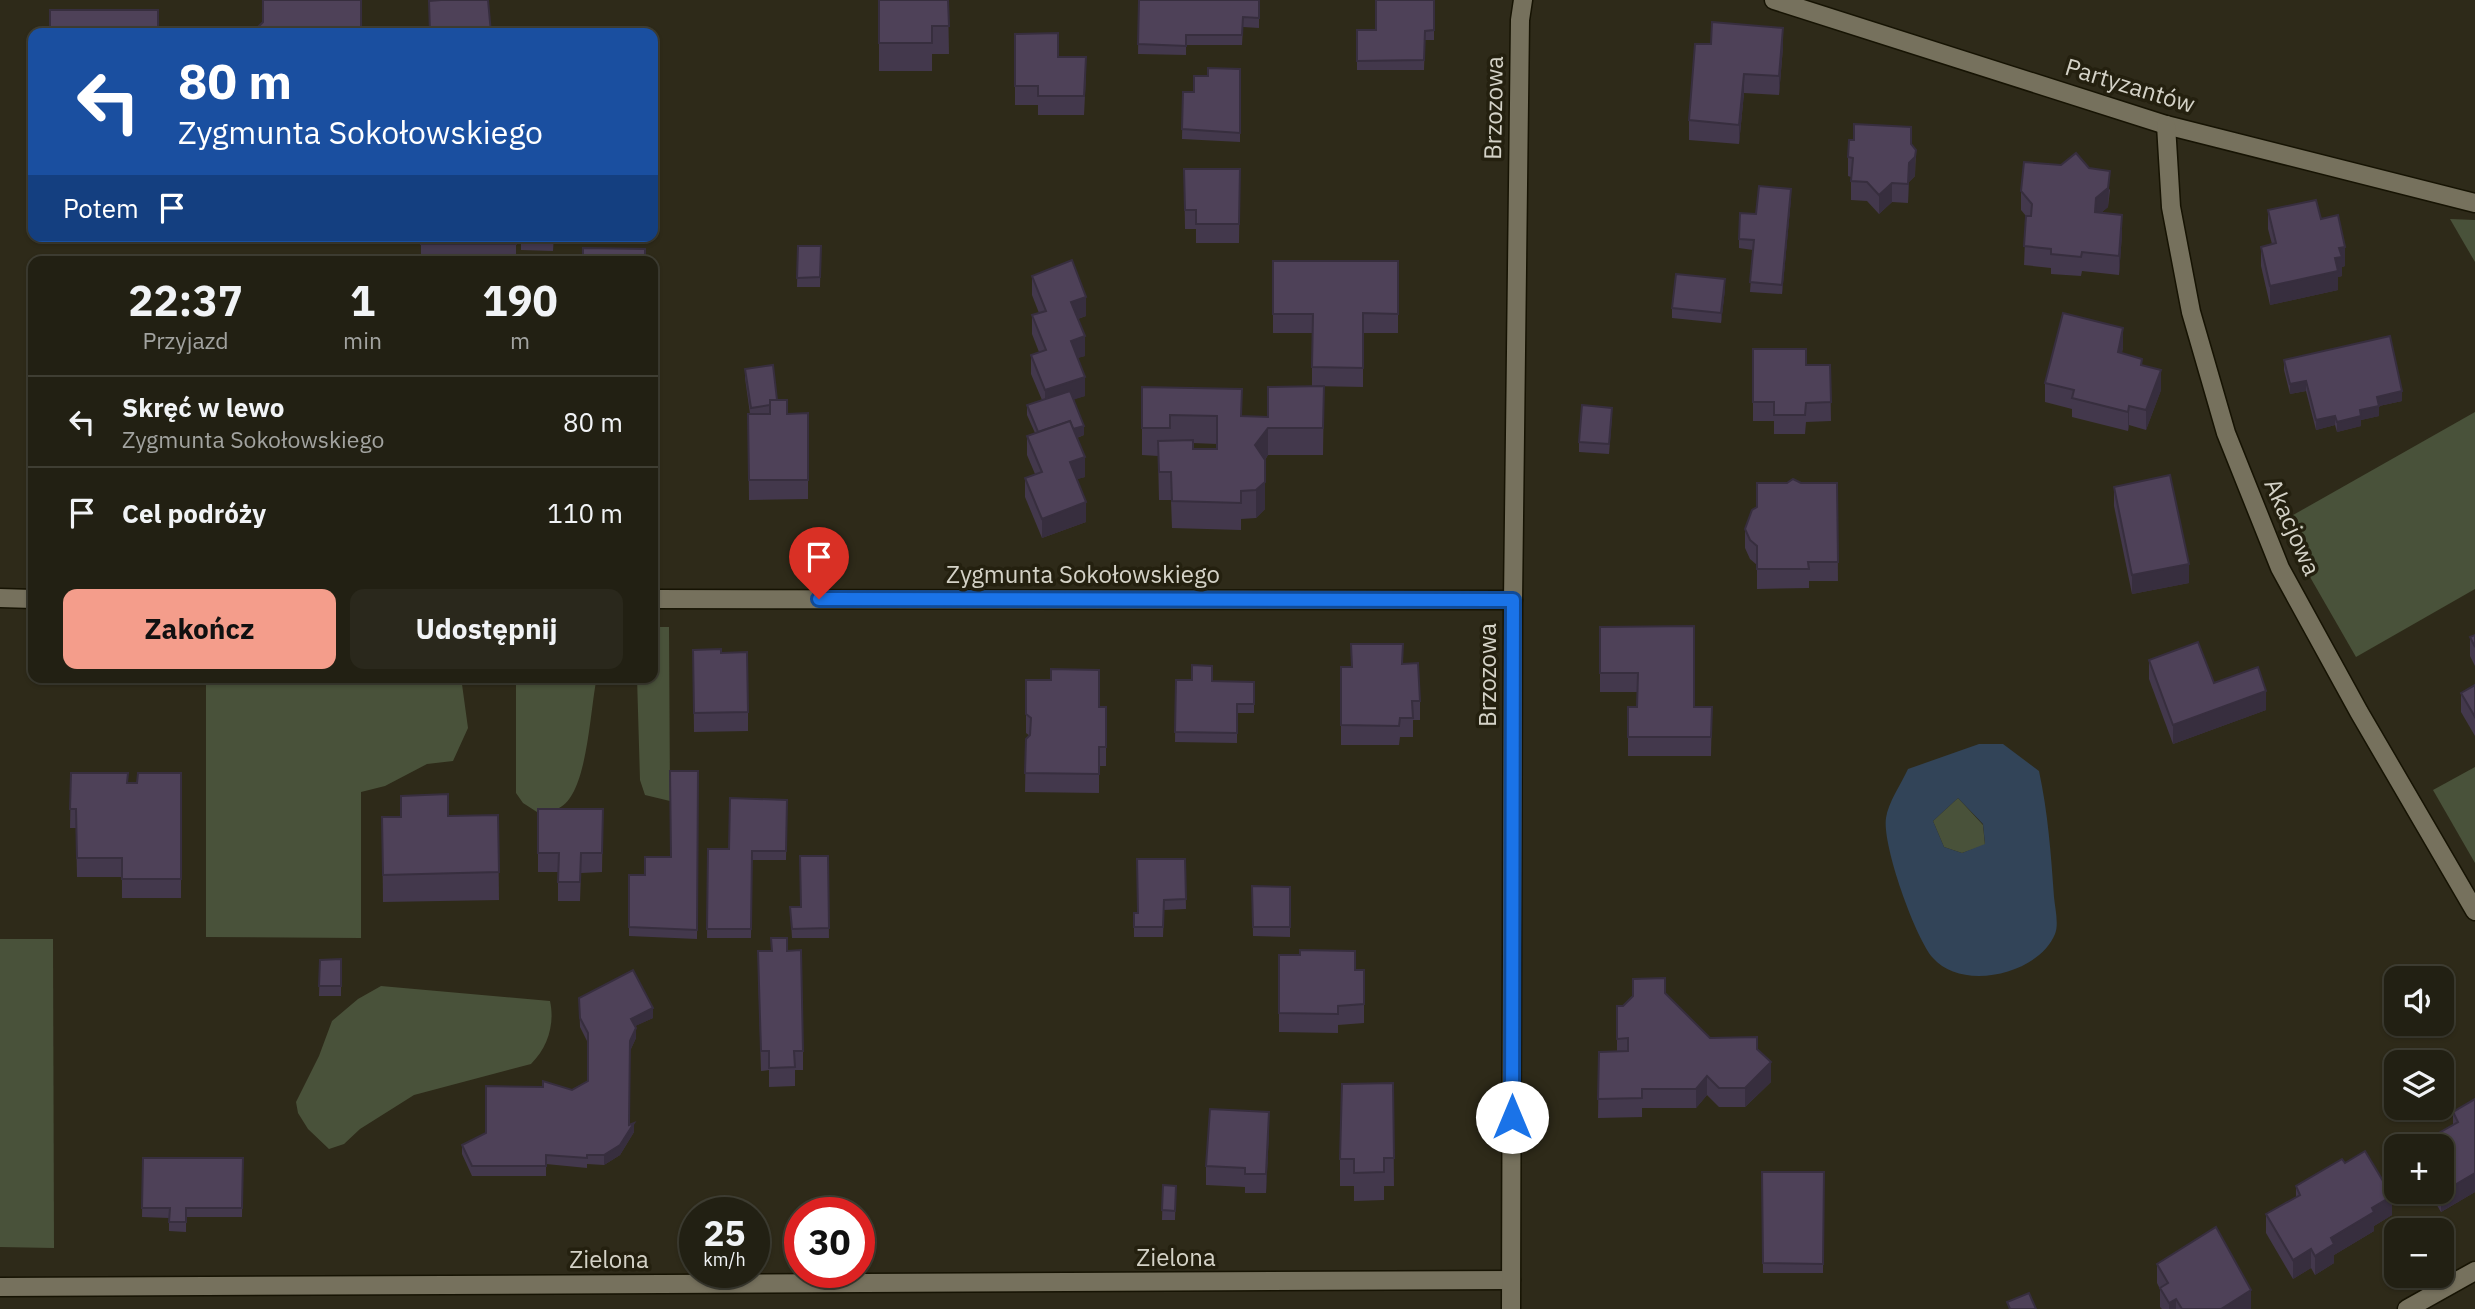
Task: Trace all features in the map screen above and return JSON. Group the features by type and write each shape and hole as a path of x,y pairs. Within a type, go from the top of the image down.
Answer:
{"street":[{"name":"Brzozowa","path":"1511,1309 1513,600 1520,20 1523,0"},
{"name":"Partyzantów","path":"1774,0 2166,125 2475,203"},
{"name":"Akacjowa","path":"2166,125 2171,207 2191,312 2226,433 2280,568 2359,712 2417,806 2475,911"},
{"path":"0,598 28,598"},
{"name":"Zygmunta Sokołowskiego","path":"658,599 1513,600"},
{"path":"2407,1309 2475,1271"},
{"name":"Zielona","path":"0,1287 1511,1280"}],"green space":[{"path":"2450,219 2475,220 2475,262"},
{"path":"2475,412 2475,589 2356,657 2279,523"},
{"path":"658,627 669,627 670,801 645,795 640,780 637,683 658,683"},
{"path":"206,683 462,683 468,728 453,761 427,764 385,786 361,792 361,938 206,937"},
{"path":"516,683 596,683 582,769 569,800 559,808 537,812 523,803 516,793"},
{"path":"2475,767 2475,863 2433,790"},
{"path":"1958,798 1983,825 1985,845 1962,853 1944,847 1933,821"},
{"path":"0,939 53,939 54,1248 0,1247"},
{"path":"381,986 550,1001 552,1018 549,1035 531,1064 414,1095 360,1129 344,1144 329,1149 308,1129 298,1113 296,1102 319,1056 332,1021 358,999"}],"water":[{"path":"1979,744 2003,744 2039,771 2049,834 2057,926 2046,948 2033,959 1999,974 1980,976 1962,974 1946,968 1933,958 1909,912 1894,869 1886,831 1889,806 1908,769","holes":["1958,798 1983,824 1985,844 1962,853 1944,847 1933,821"]}],"building":[{"path":"263,0 361,0 361,28 257,28 263,22"},
{"path":"488,0 491,28 430,28 429,1"},
{"path":"879,0 948,0 949,26 932,26 932,43 879,43"},
{"path":"1139,0 1259,0 1259,18 1243,17 1242,35 1186,35 1186,46 1138,44"},
{"path":"1376,0 1434,0 1434,30 1425,31 1424,60 1357,61 1357,30 1376,30"},
{"path":"50,10 158,10 158,28 50,28"},
{"path":"1712,22 1783,28 1779,76 1744,74 1739,125 1689,120 1695,44 1711,44"},
{"path":"1058,33 1058,57 1086,57 1084,96 1038,96 1038,86 1015,86 1015,34"},
{"path":"1208,68 1240,69 1240,133 1182,129 1183,92 1194,92 1194,76 1208,76"},
{"path":"1854,124 1911,127 1911,144 1916,150 1915,157 1909,163 1908,184 1892,183 1879,195 1867,182 1851,181 1853,158 1848,157 1849,140 1854,140"},
{"path":"2076,153 2089,168 2110,171 2108,188 2096,198 2095,212 2122,215 2119,256 2082,252 2081,257 2051,254 2051,249 2024,246 2026,216 2031,216 2032,204 2021,191 2024,162 2061,165"},
{"path":"1184,169 1240,169 1239,224 1196,224 1196,210 1185,210"},
{"path":"1759,186 1791,189 1782,285 1750,282 1754,240 1739,239 1740,213 1756,214"},
{"path":"2316,200 2321,219 2338,215 2345,247 2339,248 2342,257 2335,258 2338,271 2270,286 2261,247 2276,243 2268,210"},
{"path":"421,242 516,242 516,244"},
{"path":"798,246 821,246 820,277 797,278"},
{"path":"583,248 645,249 645,256 583,256"},
{"path":"1072,260 1086,297 1071,302 1085,336 1071,341 1085,377 1045,390 1031,355 1046,350 1032,315 1046,311 1032,276"},
{"path":"1273,261 1398,261 1398,314 1363,313 1363,368 1312,367 1313,314 1273,314"},
{"path":"1676,274 1725,279 1721,313 1672,308"},
{"path":"2063,313 2123,328 2118,352 2142,359 2141,365 2161,370 2146,410 2129,406 2128,412 2072,398 2074,390 2045,383"},
{"path":"2390,336 2402,391 2377,397 2379,406 2360,410 2361,416 2337,422 2335,416 2316,420 2306,381 2290,384 2284,360"},
{"path":"1753,349 1806,349 1806,365 1830,365 1831,402 1806,403 1805,415 1774,415 1774,402 1753,402"},
{"path":"773,365 777,400 770,400 770,405 751,408 745,369"},
{"path":"1324,386 1323,428 1268,428 1255,445 1265,460 1265,482 1256,490 1241,491 1241,503 1172,501 1171,472 1159,472 1158,441 1193,440 1193,449 1217,449 1217,416 1170,415 1170,428 1142,428 1142,387 1242,389 1241,416 1268,417 1268,387"},
{"path":"1070,391 1084,426 1073,429 1070,421 1038,432 1027,405"},
{"path":"770,400 787,400 787,414 808,413 808,480 749,480 748,414 770,414"},
{"path":"1582,405 1612,408 1609,444 1579,442"},
{"path":"1070,421 1085,457 1070,462 1086,502 1042,519 1025,478 1042,472 1027,436"},
{"path":"2170,475 2189,564 2132,575 2114,487"},
{"path":"1793,479 1801,483 1837,483 1838,562 1808,562 1809,569 1757,569 1757,546 1750,540 1745,529 1752,510 1757,507 1757,483 1787,483"},
{"path":"1694,626 1694,707 1712,707 1711,737 1628,737 1628,707 1637,707 1638,673 1600,673 1600,627"},
{"path":"2198,642 2214,683 2258,667 2266,691 2173,725 2149,660"},
{"path":"1351,644 1403,644 1402,664 1418,663 1420,701 1412,701 1413,718 1400,718 1399,726 1341,725 1341,667 1352,667"},
{"path":"721,649 721,653 747,652 748,712 694,713 693,650"},
{"path":"1192,665 1212,666 1212,681 1254,682 1254,704 1237,704 1237,733 1175,732 1176,680 1192,680"},
{"path":"1051,669 1099,670 1099,707 1106,707 1106,747 1099,747 1099,774 1025,773 1026,739 1030,735 1031,718 1026,714 1026,680 1051,680"},
{"path":"2475,685 2475,717 2461,693"},
{"path":"670,771 698,771 697,930 629,927 629,875 645,875 645,857 671,857"},
{"path":"71,773 128,773 127,783 137,783 138,773 181,773 181,879 122,879 122,858 77,858 76,809 70,809"},
{"path":"448,794 448,816 498,815 499,872 383,875 382,817 401,817 401,796"},
{"path":"730,798 787,800 786,851 752,851 751,929 707,929 708,849 729,849"},
{"path":"538,809 603,809 602,853 581,853 580,882 558,882 559,853 538,853"},
{"path":"800,856 828,856 829,928 792,929 790,907 801,907"},
{"path":"1137,859 1185,859 1186,899 1164,900 1163,927 1134,927 1134,913 1138,913"},
{"path":"1252,886 1290,887 1290,927 1253,927"},
{"path":"771,938 787,938 787,951 801,950 803,1051 794,1051 795,1067 769,1068 769,1051 761,1051 758,951 772,951"},
{"path":"1300,950 1355,951 1355,970 1364,970 1364,1004 1338,1006 1338,1014 1279,1013 1279,955 1300,955"},
{"path":"341,959 341,986 319,986 320,960"},
{"path":"633,970 653,1008 631,1019 636,1028 630,1041 629,1125 634,1123 620,1145 604,1155 587,1155 587,1158 546,1155 546,1166 472,1166 462,1145 486,1133 486,1086 543,1087 543,1081 572,1090 588,1081 588,1033 580,1018 579,998"},
{"path":"1665,978 1665,993 1710,1038 1757,1037 1757,1049 1771,1062 1745,1088 1719,1088 1707,1076 1696,1089 1642,1089 1642,1098 1598,1099 1599,1052 1628,1051 1628,1038 1617,1039 1617,1006 1623,1006 1633,996 1633,979"},
{"path":"1393,1083 1394,1158 1384,1158 1384,1172 1354,1173 1354,1159 1340,1159 1342,1084"},
{"path":"2475,1099 2475,1173 2454,1185 2454,1134 2437,1134 2458,1122 2454,1111"},
{"path":"1210,1109 1269,1112 1266,1174 1245,1174 1245,1168 1206,1166"},
{"path":"2365,1151 2384,1183 2384,1201 2372,1208 2374,1212 2331,1238 2334,1244 2315,1256 2311,1249 2293,1260 2266,1214 2300,1195 2296,1186 2342,1159 2345,1163"},
{"path":"143,1158 243,1158 242,1208 186,1208 186,1222 169,1222 170,1208 142,1208"},
{"path":"1762,1172 1824,1172 1823,1264 1763,1263"},
{"path":"1163,1185 1176,1186 1175,1211 1162,1210"},
{"path":"2216,1227 2251,1290 2221,1309 2182,1309 2176,1299 2169,1303 2160,1288 2168,1283 2157,1264"},
{"path":"2029,1293 2036,1309 2010,1309 2007,1302"}],"route":[{"path":"819,599 1513,600 1512,1117"}]}
